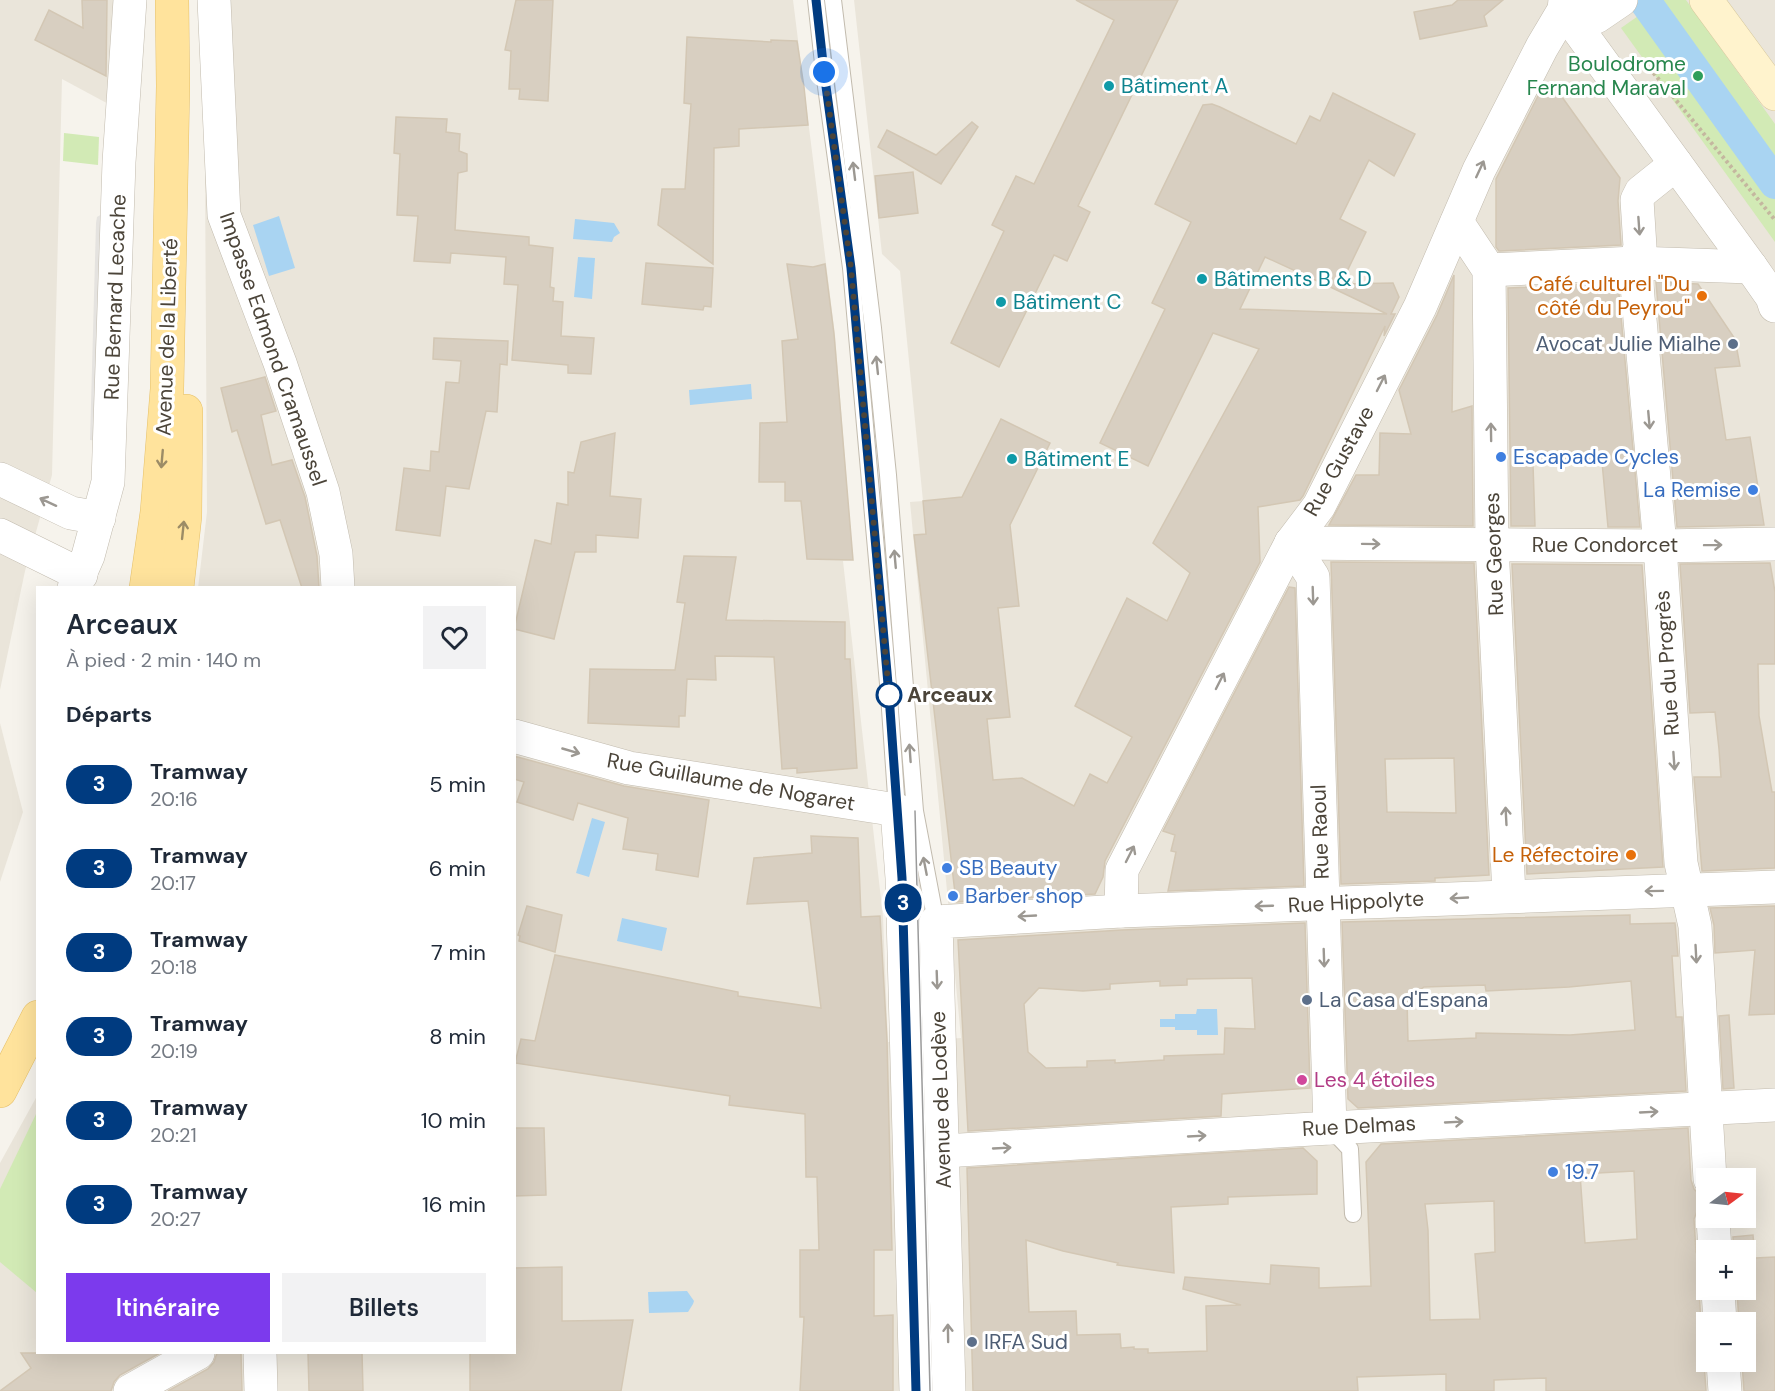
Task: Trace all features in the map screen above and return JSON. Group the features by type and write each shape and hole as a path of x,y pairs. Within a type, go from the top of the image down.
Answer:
{"main road":[{"name":"Avenue de la Liberté","path":"146,586 157,512 167,389 173,86 172,0"},
{"name":"Avenue de la Liberté","path":"173,86 187,335 185,516 177,586"},
{"path":"0,1091 36,1018"}],"street":[{"name":"Rue Bernard Lecache","path":"77,582 99,518 108,482 119,162 130,0"},
{"name":"Impasse Edmond Cramaussel","path":"214,0 224,215 280,363 323,492 336,554 338,586"},
{"path":"1564,5 1596,17 1621,0"},
{"path":"1706,0 1775,94"},
{"path":"1730,0 1775,57"},
{"path":"1564,5 1751,267 1772,297 1775,306"},
{"name":"Rue Gustave","path":"1121,911 1122,870 1291,543 1319,506 1420,307 1479,170 1564,5"},
{"name":"Rue du Progrès","path":"1676,164 1641,192 1637,200 1640,247 1635,264 1660,546 1681,863 1695,926 1709,1168"},
{"path":"1457,222 1488,270 1635,264 1751,267"},
{"name":"Rue Georges","path":"1488,270 1492,545 1509,895"},
{"path":"0,479 71,513 99,518"},
{"path":"0,536 77,582"},
{"name":"Rue Condorcet","path":"1291,543 1660,546 1775,544"},
{"name":"Rue Raoul","path":"1291,543 1313,577 1330,1128"},
{"name":"Rue Guillaume de Nogaret","path":"516,737 629,768 906,811"},
{"path":"906,811 902,878 916,1391"},
{"name":"Rue Hippolyte","path":"936,922 1121,911 1775,887"},
{"name":"Avenue de Lodève","path":"936,922 949,1391"},
{"name":"Rue Delmas","path":"944,1151 1775,1105"},
{"path":"130,1391 196,1354"},
{"path":"260,1354 261,1391"},
{"path":"1724,1372 1725,1391"}],"lane":[{"path":"816,0 851,268 889,695 906,811"},
{"path":"833,0 877,362 900,617 906,811"},
{"name":"Avenue de Lodève","path":"906,811 936,922"},
{"path":"1330,1128 1350,1149 1353,1214"}],"path":[{"path":"1639,55 1775,220"}],"shaded area":[{"path":"0,0 116,0 114,107 62,79 52,475 25,571 0,690"},
{"path":"204,0 793,0 835,335 853,560 843,561 883,917 888,1042 961,1038 910,502 923,501 900,271 882,254 854,0 1775,0 1775,1391 0,1391 0,1163 36,1098 36,1354 516,1354 516,586 198,586 207,512"},
{"path":"107,211 99,441 90,440 96,223 97,217"},
{"path":"0,723 23,812 0,882"}],"green space":[{"name":"Boulodrome Fernand Maraval","path":"1661,0 1686,0 1775,124 1775,242 1621,28"},
{"path":"64,133 99,137 98,165 63,161"},
{"path":"36,1114 36,1292 0,1262 0,1189"}],"water":[{"path":"279,216 295,268 269,276 253,225"},
{"path":"575,219 614,223 620,233 614,237 612,242 573,239"},
{"path":"578,257 595,258 592,299 574,297"},
{"path":"751,384 752,399 690,405 689,390"},
{"path":"592,818 605,822 589,877 576,873"},
{"path":"622,918 667,928 662,951 617,941"},
{"path":"1197,1009 1217,1009 1218,1035 1197,1035 1197,1030 1160,1027 1160,1019 1175,1019 1175,1014 1196,1014"},
{"path":"687,1291 694,1301 688,1312 649,1313 648,1292"}],"building":[{"path":"82,0 107,0 106,76 35,40 49,10 83,28"},
{"path":"516,0 553,0 548,101 519,99 520,89 509,89 511,51 505,50"},
{"path":"1076,0 1178,0 1078,206 1090,212 1067,261 1054,255 999,367 951,343 1004,231 992,225 1016,176 1034,184 1114,20"},
{"path":"1458,0 1503,0 1484,16 1487,26 1420,39 1414,12 1452,5"},
{"path":"687,37 771,42 771,40 797,41 804,87 808,125 739,129 739,146 714,148 713,264 658,225 662,189 685,189 691,104 684,103"},
{"path":"1540,92 1562,97 1620,178 1618,201 1621,245 1499,251 1496,247 1496,179"},
{"path":"1333,93 1415,134 1394,176 1369,160 1340,219 1366,232 1341,284 1393,283 1399,297 1391,314 1395,314 1384,336 1385,326 1303,496 1300,500 1258,507 1260,562 1105,861 1103,877 1095,894 956,902 914,535 926,534 923,501 962,497 1001,419 1050,443 1010,525 1019,606 998,608 1010,717 987,719 993,780 1022,778 1074,806 1090,774 1107,783 1132,737 1075,706 1127,598 1167,621 1190,573 1153,543 1259,349 1213,333 1148,466 1100,443 1165,309 1152,303 1191,222 1155,204 1203,105 1212,104 1220,107 1296,144 1310,116 1320,121","holes":["1265,257 1387,314 1240,309"]},
{"path":"396,117 447,119 446,132 460,134 459,151 467,154 467,171 458,173 455,230 529,237 529,245 553,248 550,287 554,288 553,301 563,302 561,336 594,338 591,374 568,373 568,365 512,360 518,285 504,284 506,257 451,253 450,263 414,261 418,216 397,215 400,154 394,153"},
{"path":"972,122 978,127 941,184 878,147 887,130 936,155"},
{"path":"913,172 918,213 879,218 875,176"},
{"path":"646,263 713,268 711,307 704,306 703,310 642,304"},
{"path":"787,264 813,267 825,264 834,334 853,560 807,559 801,501 785,501 785,482 759,482 760,423 787,422 782,341 798,339"},
{"path":"1454,275 1452,412 1472,406 1473,526 1329,525 1356,475 1379,475 1380,433 1411,434 1399,390 1437,315"},
{"path":"1656,282 1698,284 1735,339 1740,366 1715,368 1726,440 1750,437 1764,525 1677,527"},
{"path":"1618,283 1640,527 1608,527 1602,462 1533,464 1535,526 1511,526 1508,288"},
{"path":"434,338 508,341 507,365 500,364 497,412 486,411 469,489 446,486 440,536 396,530 404,468 430,471 431,451 439,452 446,382 459,383 461,361 433,359"},
{"path":"265,377 276,411 261,415 272,465 292,460 305,497 317,556 319,586 301,586 280,520 266,524 237,430 232,432 221,388"},
{"path":"615,433 610,496 641,499 638,538 596,535 596,552 575,552 554,639 516,630 516,621 535,540 551,544 557,503 568,505 568,472 574,473 581,442"},
{"path":"684,556 736,557 726,620 845,622 845,659 850,659 857,768 797,773 797,768 782,769 774,657 715,656 716,680 687,679 685,716 679,716 679,727 588,723 590,669 675,670 685,603 677,602"},
{"path":"1331,562 1474,563 1489,875 1435,878 1435,881 1341,884","holes":["1454,758 1456,813 1387,812 1385,759"]},
{"path":"1770,563 1775,592 1775,664 1758,664 1759,716 1772,792 1775,792 1775,868 1702,871 1694,777 1721,777 1719,749 1715,712 1690,713 1680,564"},
{"path":"1512,564 1642,565 1663,867 1527,874"},
{"path":"1289,587 1295,588 1304,886 1168,891 1176,852 1171,851 1175,835 1163,831"},
{"path":"516,757 624,786 709,800 698,877 656,870 658,854 623,849 628,818 578,803 573,820 517,802 524,782 516,780"},
{"path":"811,836 858,838 861,917 880,916 887,1040 892,1250 874,1250 874,1316 893,1315 893,1391 800,1391 804,1317 800,1317 800,1250 819,1250 817,1177 806,1177 805,1114 729,1105 730,1096 516,1063 521,1039 535,1041 555,955 738,992 738,996 821,1008 808,901 747,904 754,858 812,853"},
{"path":"527,906 562,915 555,952 519,941 520,936 518,935"},
{"path":"1775,906 1775,1014 1749,1015 1755,950 1715,953 1714,925 1710,908"},
{"path":"1630,915 1630,924 1675,923 1678,956 1672,956 1676,1017 1682,1017 1686,1091 1358,1108 1348,1099 1342,922","holes":["1631,981 1635,1030 1570,1035 1476,1033 1476,1038 1408,1041 1407,999 1424,987 1485,985 1486,991"]},
{"path":"1305,923 1310,1088 1222,1094 1221,1116 968,1131 958,940 1122,930","holes":["1252,978 1255,1029 1225,1028 1224,1054 1164,1056 1164,1060 1115,1063 1115,1060 1087,1061 1087,1067 1046,1068 1028,1052 1024,1004 1039,988 1083,991 1110,989 1110,984 1160,981 1160,986 1187,985 1187,979"]},
{"path":"1729,1015 1734,1088 1723,1089 1719,1016"},
{"path":"516,1128 544,1128 546,1195 516,1196"},
{"path":"1688,1128 1691,1180 1696,1191 1694,1219 1696,1300 1700,1300 1700,1312 1696,1312 1696,1372 1705,1372 1706,1391 1546,1391 1546,1378 1494,1380 1494,1391 1446,1391 1446,1374 1357,1377 1358,1391 973,1391 967,1168 1303,1148 1317,1161 1317,1194 1228,1197 1228,1204 1171,1207 1174,1273 1117,1265 1118,1263 1026,1240 1029,1312 1076,1311 1077,1335 1120,1334 1121,1348 1148,1349 1148,1353 1207,1351 1206,1306 1241,1305 1183,1289 1185,1277 1270,1284 1271,1265 1319,1268 1319,1288 1371,1286 1366,1162 1381,1144","holes":["1634,1171 1637,1239 1585,1243 1580,1174","1494,1201 1495,1252 1475,1254 1480,1319 1430,1320 1428,1230 1425,1204"]},
{"path":"1753,1235 1753,1240 1733,1240 1733,1237"},
{"path":"1775,1257 1775,1391 1744,1391 1743,1372 1756,1372 1756,1312 1738,1312 1738,1300 1756,1300 1756,1258"},
{"path":"562,1267 562,1321 633,1320 621,1391 470,1391 470,1354 516,1354 516,1268"},
{"path":"21,1353 158,1354 120,1375 111,1391 0,1391 31,1368"},
{"path":"217,1354 241,1354 242,1391 168,1391 208,1369"},
{"path":"308,1354 362,1354 363,1391 309,1391"}],"waterway":[{"path":"1644,0 1775,183"}],"tram line":[{"name":"3","path":"816,0 851,268 889,695 902,878 916,1391"},
{"path":"915,811 930,1391"}],"place":[{"name":"Boulodrome Fernand Maraval","path":"1698,76"},
{"name":"Bâtiment A","path":"1109,86"},
{"name":"Bâtiments B & D","path":"1202,279"},
{"name":"Café culturel \"Du côté du Peyrou\"","path":"1702,296"},
{"name":"Bâtiment C","path":"1001,302"},
{"name":"Avocat Julie Mialhe","path":"1733,344"},
{"name":"Escapade Cycles","path":"1501,457"},
{"name":"Bâtiment E","path":"1012,459"},
{"name":"La Remise","path":"1753,490"},
{"name":"Arceaux","path":"889,695"},
{"name":"Le Réfectoire","path":"1631,855"},
{"name":"SB Beauty","path":"947,868"},
{"name":"Barber shop","path":"953,896"},
{"name":"La Casa d'Espana","path":"1307,1000"},
{"name":"Les 4 étoiles","path":"1302,1080"},
{"name":"19.7","path":"1553,1172"},
{"name":"IRFA Sud","path":"972,1342"}],"route":[{"path":"824,72 851,268 889,695"}]}
